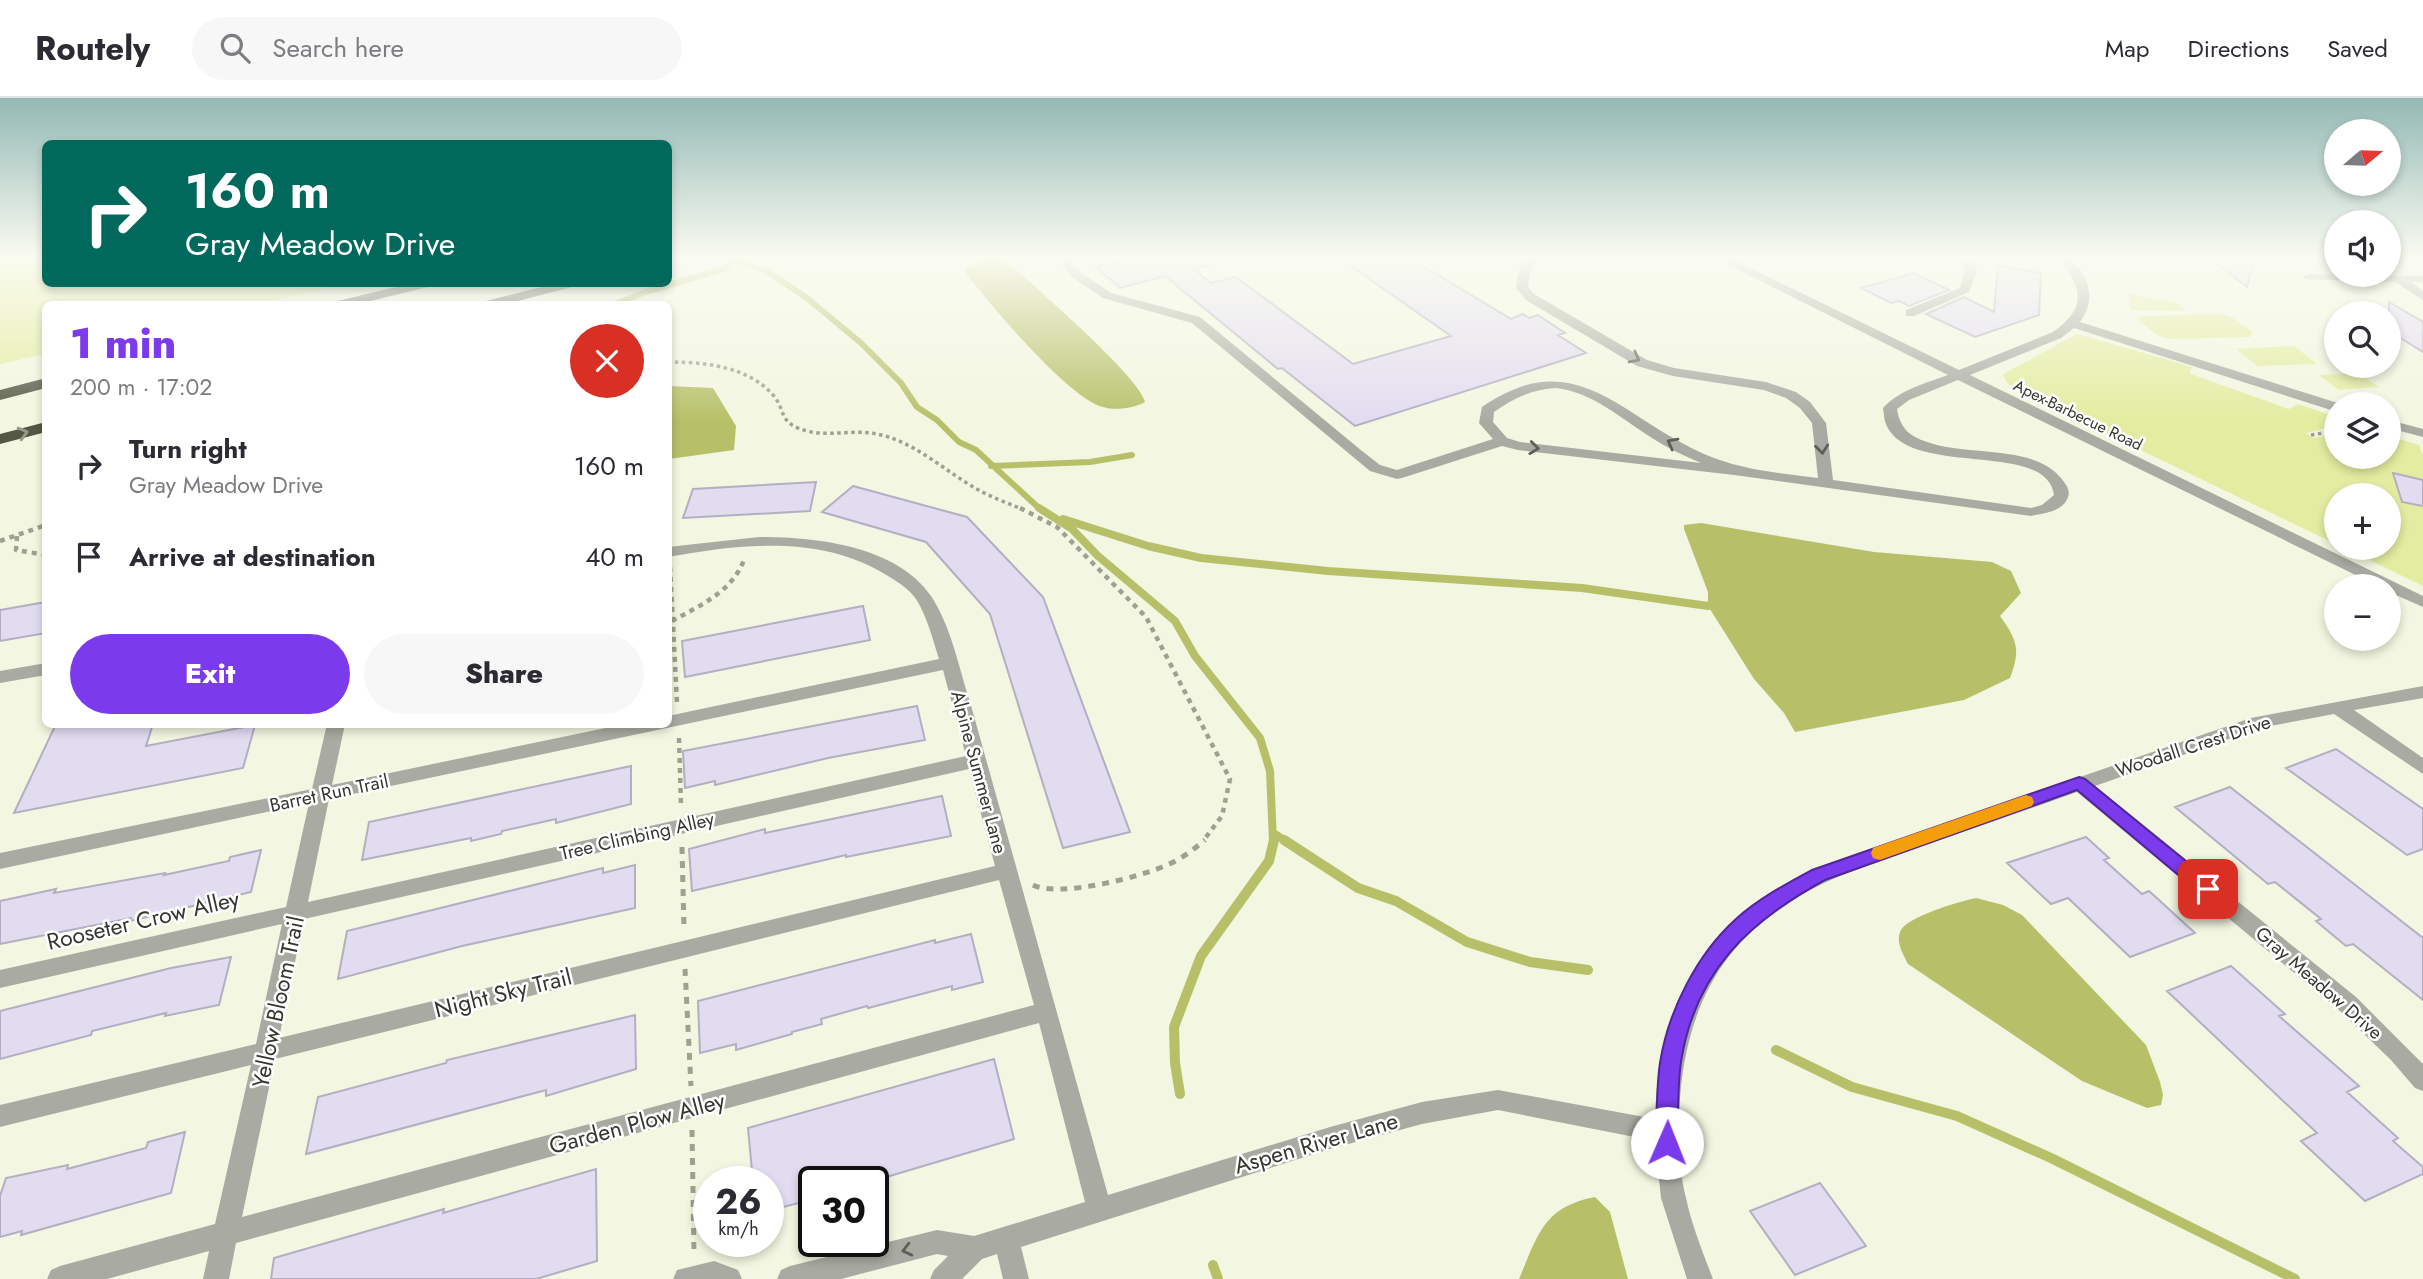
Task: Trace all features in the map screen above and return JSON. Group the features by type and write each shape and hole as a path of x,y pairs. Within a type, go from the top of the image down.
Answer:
{"highway":[{"path":"0,395 42,384"},
{"path":"0,439 42,428"}],"street":[{"path":"1173,312 1196,320 1357,454 1386,473 1397,475 1502,441"},
{"path":"1556,312 1642,363 1673,372 1766,386 1791,395 1805,405 1819,423 1826,484"},
{"name":"Apex-Barbecue Road","path":"1829,312 2423,602"},
{"path":"1734,471 1670,443 1577,388 1557,383 1504,397 1487,411 1486,423 1502,441 1518,446 1734,471 2031,512 2057,505 2061,499 2062,489 2052,477 2038,468 2004,457 1943,452 1914,441 1894,428 1889,416 1890,408 1895,402 1956,375 2057,335 2074,324 2080,312"},
{"path":"2074,324 2324,403"},
{"path":"2401,427 2423,433"},
{"name":"Alpine Summer Lane","path":"672,551 710,544 746,543 809,544 848,551 878,562 905,579 925,599 949,663 1047,1011 1099,1209"},
{"path":"673,721 949,663"},
{"path":"0,677 42,670"},
{"name":"Woodall Crest Drive","path":"1700,1279 1673,1198 1666,1132 1670,1062 1684,1012 1716,954 1729,937 1757,912 1819,875 2258,722 2423,692"},
{"path":"2338,708 2423,767"},
{"name":"Yellow Bloom Trail","path":"216,1279 336,728"},
{"name":"Barret Run Trail","path":"0,861 638,728"},
{"name":"Tree Climbing Alley","path":"298,912 975,761"},
{"name":"Gray Meadow Drive","path":"2079,783 2348,1004 2399,1053 2423,1081"},
{"name":"Night Sky Trail","path":"0,1116 1006,871"},
{"name":"Rooseter Crow Alley","path":"0,979 298,912"},
{"name":"Garden Plow Alley","path":"60,1279 1047,1011"},
{"name":"Aspen River Lane","path":"943,1279 974,1249 1330,1138 1422,1113 1498,1100 1666,1132"},
{"path":"1006,1239 1016,1279"},
{"name":"Aspen River Lane","path":"790,1279 937,1242 974,1249"},
{"path":"690,1278 714,1274 729,1279"}],"path":[{"path":"672,362 707,365 746,374 774,395 783,419 807,431 877,435 912,448 978,490 1057,527 1146,617 1230,779 1222,817 1198,850 1166,866 1111,882 1043,891 1006,871"},
{"path":"2311,435 2324,433"},
{"path":"0,541 42,527"},
{"path":"17,536 16,550 42,554"},
{"path":"690,1278 692,1109 684,949 682,826 673,721 672,621 726,587 743,569 746,543"}],"shaded area":[{"path":"0,312 42,312 42,355 0,364"},
{"path":"998,312 1063,312 1126,373 1145,402 1125,408 1103,407 1070,387"},
{"path":"2219,314 2231,317 2253,332 2250,337 2171,339 2158,336 2139,320 2141,316"},
{"path":"2077,334 2193,367 2189,372 2191,374 2289,409 2298,404 2324,413 2324,429 2306,433 2314,438 2324,436 2324,469 2401,469 2401,440 2419,445 2423,456 2423,480 2393,474 2396,483 2324,483 2324,538 2016,390 2006,382 2003,374"},
{"path":"2294,346 2317,364 2257,366 2236,349"},
{"path":"2319,375 2324,375 2324,378 2366,378 2379,387 2339,390"},
{"path":"672,386 713,388 736,426 734,450 672,459"},
{"path":"2401,499 2402,502 2423,506 2423,586 2370,560 2401,560"},
{"path":"1701,523 1874,552 1992,562 2011,571 2021,593 2000,616 2016,645 2010,678 1964,700 1795,732 1784,713 1754,679 1708,606 1708,592 1684,529 1684,525"},
{"path":"1976,898 2003,905 2022,915 2146,1045 2160,1082 2163,1095 2161,1105 2147,1108 2082,1081 1908,964 1899,940 1904,926 1934,910"},
{"path":"1595,1197 1610,1212 1628,1279 1519,1279 1538,1236 1553,1216 1564,1208"}],"building":[{"path":"1209,312 1283,312 1353,364 1451,336 1417,312 1500,312 1511,319 1523,314 1529,318 1538,315 1565,333 1558,335 1586,353 1355,426 1282,368 1278,369"},
{"path":"2039,312 2039,315 1975,337 1926,314"},
{"path":"2401,312 2406,312 2423,322 2423,352 2401,338"},
{"path":"2393,473 2423,480 2423,506 2402,502 2401,483 2396,483"},
{"path":"816,482 810,511 683,518 693,489"},
{"path":"853,486 967,517 1043,597 1130,832 1063,848 990,614 926,542 822,512"},
{"path":"42,603 42,634 0,641 0,610"},
{"path":"863,606 870,640 685,677 682,641"},
{"path":"917,706 925,740 828,758 715,785 715,781 685,788 683,751"},
{"path":"54,728 152,728 146,746 239,728 254,728 243,768 14,813"},
{"path":"2336,749 2423,809 2423,849 2407,855 2286,768"},
{"path":"631,766 631,804 556,823 556,819 502,831 501,834 471,841 471,838 362,860 369,822"},
{"path":"2230,787 2423,938 2423,1000 2353,944 2346,946 2316,921 2321,919 2275,882 2268,884 2175,807"},
{"path":"942,796 951,836 846,855 692,891 689,849 765,829 765,833"},
{"path":"2086,837 2109,858 2104,860 2142,894 2149,891 2195,933 2130,957 2068,898 2051,904 2007,863"},
{"path":"261,850 251,892 130,921 131,918 0,944 0,901 56,889 54,893 165,873 164,875 229,861 230,857"},
{"path":"635,865 635,908 462,946 338,979 347,931 603,868 603,873"},
{"path":"971,934 983,982 952,990 952,986 868,1008 867,1006 821,1019 822,1024 736,1050 736,1044 700,1053 698,1001 935,940 935,943"},
{"path":"231,957 219,1005 165,1016 166,1013 92,1031 91,1035 0,1059 0,1011 171,968"},
{"path":"2231,966 2285,1014 2279,1016 2359,1086 2347,1092 2398,1138 2393,1141 2423,1167 2423,1174 2365,1201 2301,1141 2317,1133 2167,991"},
{"path":"635,1015 636,1069 546,1096 546,1090 306,1154 318,1097 446,1063 447,1060"},
{"path":"994,1059 1014,1139 889,1176 889,1166 798,1166 798,1203 784,1207 784,1166 752,1166 748,1128"},
{"path":"185,1132 171,1193 21,1235 22,1231 0,1237 0,1196 6,1178 68,1165 67,1169 146,1148 148,1142"},
{"path":"596,1169 597,1261 536,1279 271,1279 274,1258"},
{"path":"1820,1183 1866,1246 1795,1275 1750,1211"}],"waterway":[{"path":"824,312 861,343 901,383 917,407 993,466"},
{"path":"993,466 1090,462 1132,455"},
{"path":"993,466 1041,510"},
{"path":"1039,508 1072,529 1098,556 1175,621 1195,656 1260,738 1270,771 1273,841"},
{"path":"1063,519 1148,546 1201,558 1328,571 1582,588 1708,606 1716,601"},
{"path":"1275,834 1286,841"},
{"path":"1180,1094 1175,1063 1174,1027 1201,956 1269,861 1274,840"},
{"path":"1284,840 1358,888 1396,901 1467,942 1530,962 1588,970"},
{"path":"1776,1050 1852,1087 1957,1116 2051,1158 2295,1279"},
{"path":"1213,1265 1218,1279"}],"slow traffic":[{"path":"1880,853 2026,802"}],"route":[{"path":"1667,1143 1670,1062 1684,1012 1694,991 1716,954 1743,924 1786,893 1819,875 2079,783 2208,889"}]}
